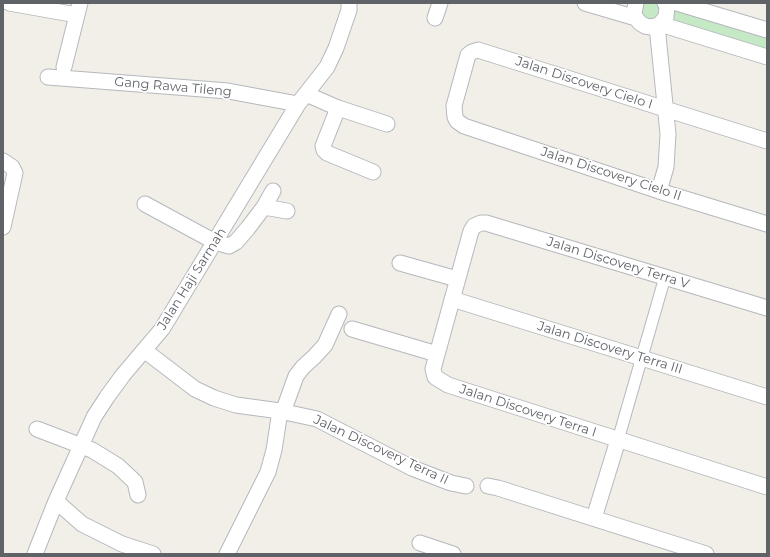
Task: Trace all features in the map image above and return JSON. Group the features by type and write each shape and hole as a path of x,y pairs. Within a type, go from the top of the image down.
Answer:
{"street":[{"path":"9,3 78,9 64,67"},
{"name":"Jalan Haji Sarmah","path":"35,554 56,501 94,417 107,397 162,329 302,99 327,67 336,48 349,10 349,3"},
{"path":"435,18 440,3"},
{"path":"585,3 636,18"},
{"path":"636,3 634,13 636,18 640,23 651,27 664,21 667,12 665,3"},
{"path":"677,3 767,30"},
{"path":"658,25 767,57"},
{"path":"658,25 666,109 668,152 666,167 659,191"},
{"name":"Jalan Discovery Cielo I","path":"457,121 453,113 454,106 468,55 478,50 767,141"},
{"name":"Gang Rawa Tileng","path":"48,77 228,91 302,99 338,108 387,124"},
{"path":"338,108 324,146 324,150 327,153 374,172"},
{"name":"Jalan Discovery Cielo II","path":"457,121 464,126 659,191 767,224"},
{"path":"3,161 12,167 15,173 3,227"},
{"path":"145,204 215,242 226,246 231,245 248,228 264,207 273,190"},
{"path":"264,207 287,211"},
{"name":"Jalan Discovery Terra V","path":"471,231 478,224 486,223 767,308"},
{"name":"Jalan Discovery Terra I","path":"471,231 433,369 439,381 767,487"},
{"path":"400,263 458,279"},
{"path":"594,518 665,277"},
{"name":"Jalan Discovery Terra III","path":"452,299 767,397"},
{"path":"227,554 268,472 282,411 296,376 303,366 325,345 339,314"},
{"path":"352,329 437,354"},
{"name":"Jalan Discovery Terra II","path":"144,350 195,390 236,405 282,411 317,419 412,468 451,483 466,486"},
{"path":"37,428 92,450 118,466 135,482 138,495"},
{"path":"488,486 706,554"},
{"path":"56,501 82,524 122,544 153,554"},
{"path":"420,543 453,554"}],"green space":[{"path":"643,3 656,3 659,8 658,15 650,20 647,20 642,16 640,7"},
{"path":"668,6 767,33 767,58 664,23"}]}
